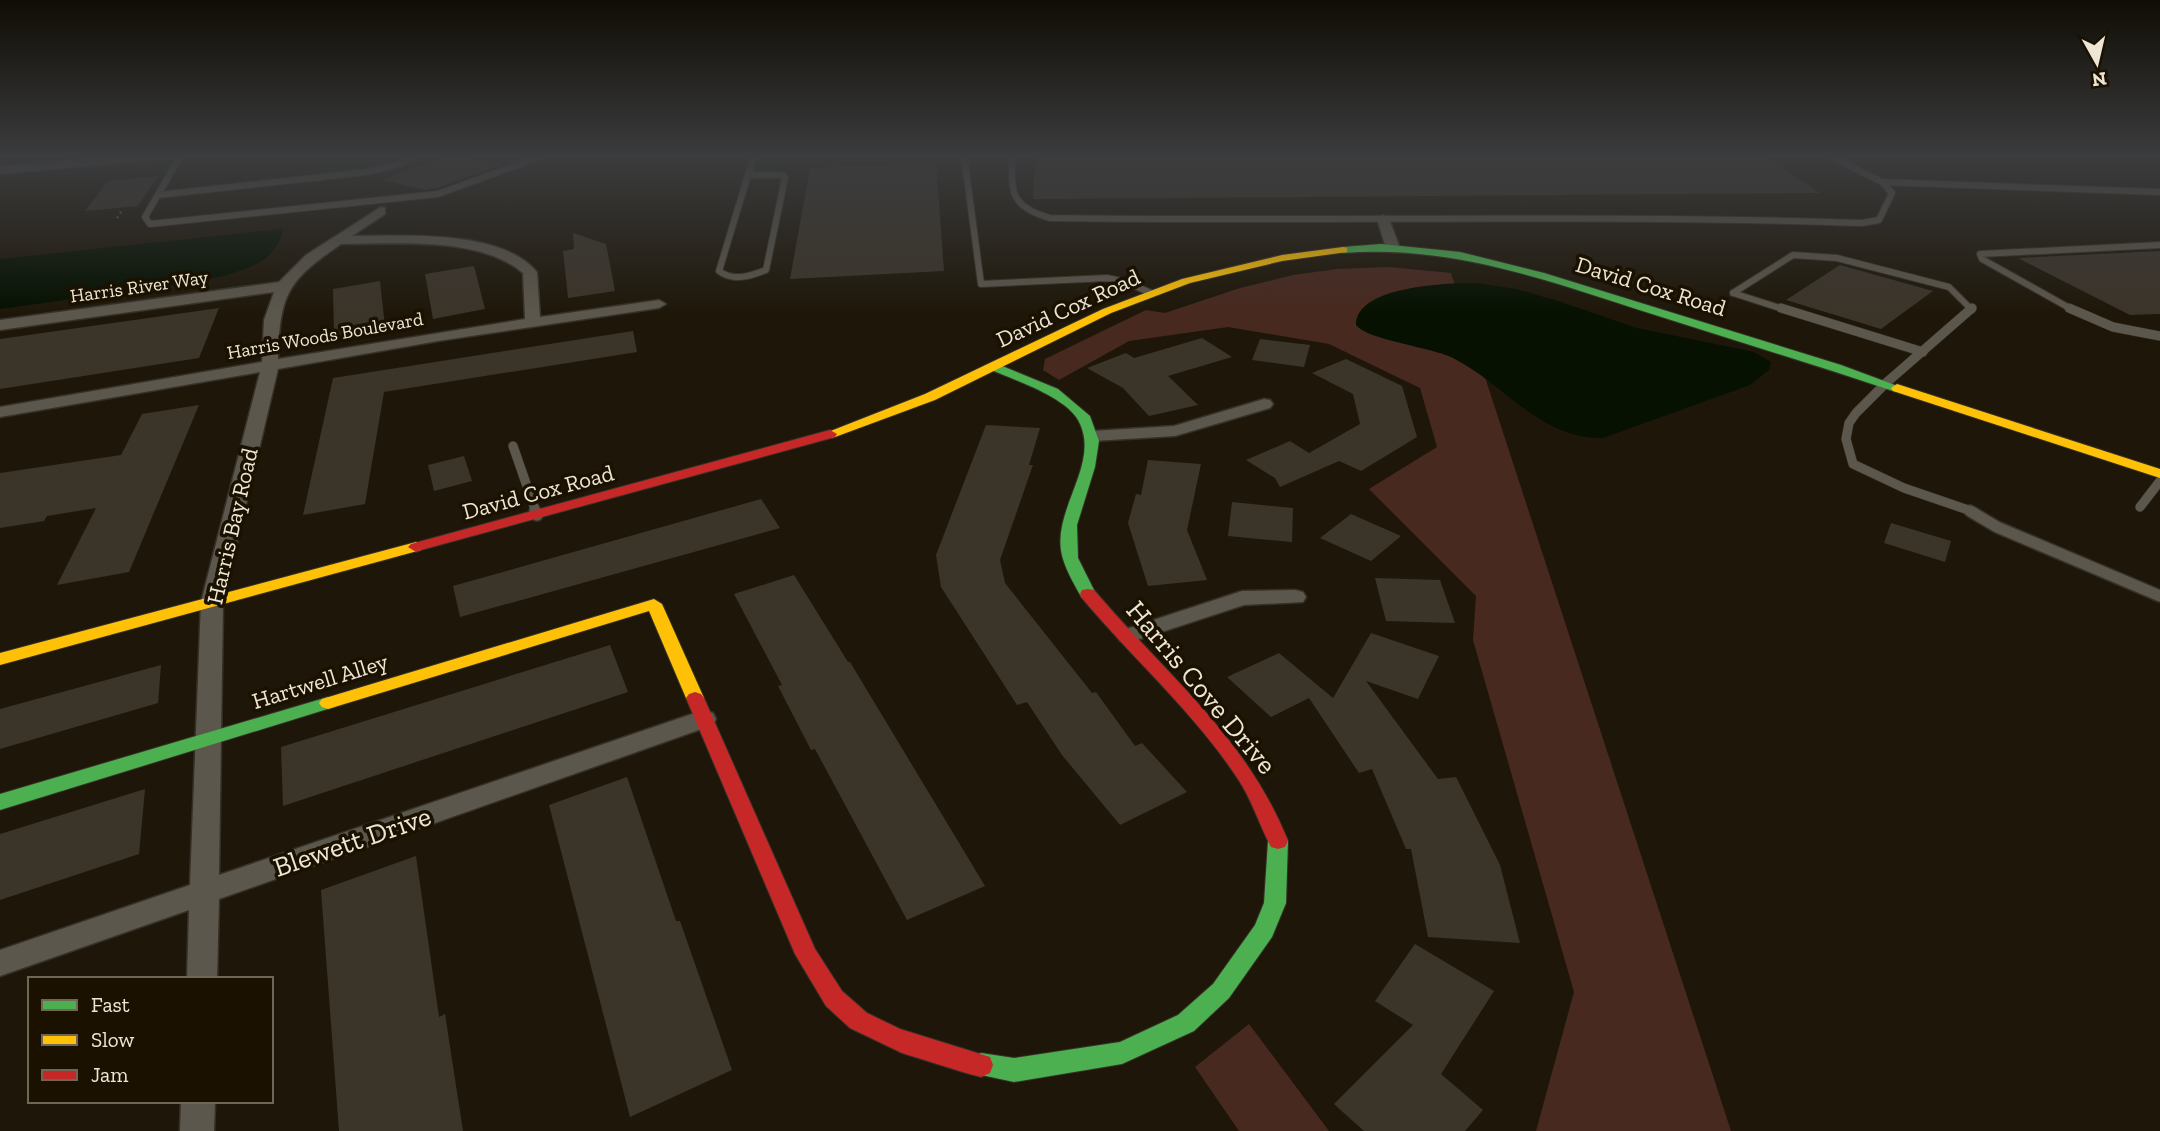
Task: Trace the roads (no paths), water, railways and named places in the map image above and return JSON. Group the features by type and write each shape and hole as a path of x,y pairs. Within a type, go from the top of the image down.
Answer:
{"main road":[{"name":"David Cox Road","path":"0,659 814,440 930,397 1107,311 1151,293 1216,273 1283,258 1349,249 1393,248 1457,255 1541,275 2160,474"},
{"path":"995,367 1045,385 1072,402 1088,421 1093,436"},
{"name":"Harris Cove Drive","path":"654,604 806,954 827,991 847,1012 903,1042 960,1061 1014,1070 1122,1053 1186,1023 1221,991 1264,930 1275,903 1279,845 1270,814 1240,765 1128,636 1094,602 1076,578 1067,551 1070,520 1093,446 1093,436"},
{"name":"Hartwell Alley","path":"0,802 654,604"}],"street":[{"name":"Harris Bay Road","path":"202,977 212,602 270,366 272,320 283,286 311,258 381,211"},
{"path":"1383,219 1393,248"},
{"path":"338,240 461,245 506,254 530,272 533,322"},
{"name":"Harris River Way","path":"0,325 283,286"},
{"name":"Harris Woods Boulevard","path":"0,412 438,336 659,304"},
{"path":"1093,436 1174,431 1264,404"},
{"path":"1128,636 1242,598 1296,597"},
{"name":"Blewett Drive","path":"0,963 704,719"},
{"path":"197,1131 198,1103"}],"lane":[{"path":"150,208 145,217 150,223 296,208"},
{"path":"738,208 719,271 725,276 748,277 766,270 779,208"},
{"path":"971,208 981,284 1107,278 1126,282 1151,293"},
{"path":"1021,208 1030,214 1050,218 1228,221 1718,218 1862,223 1879,220 1885,208"},
{"path":"2160,245 1980,254 1982,259 2107,327 2141,335 2160,336"},
{"path":"1923,352 1733,293 1793,255 1837,258 1949,286 1973,309 1886,384 1869,397 1850,421 1845,447 1853,464 1904,488 1974,512 1997,527 2160,596"},
{"path":"513,446 537,515"},
{"path":"2140,507 2160,481"}]}
